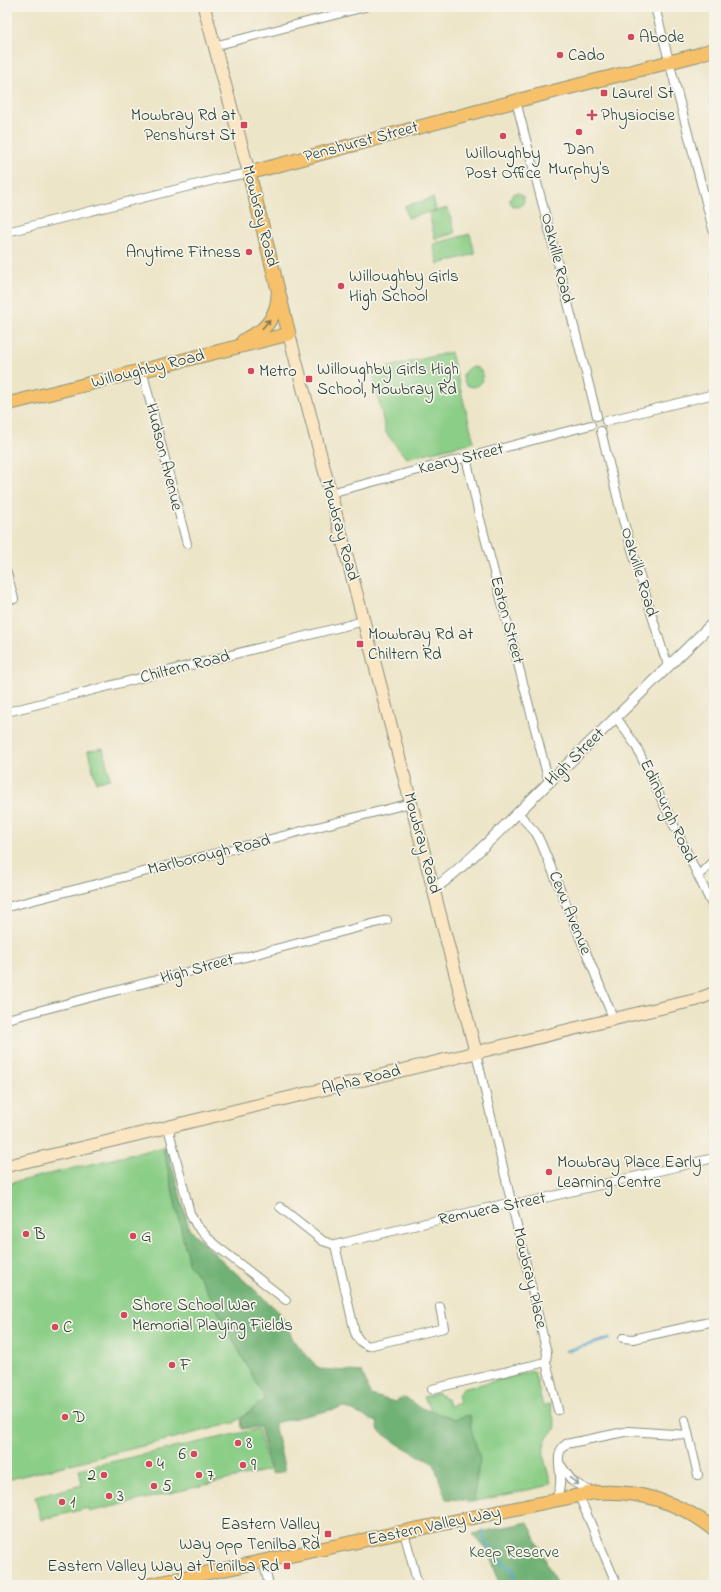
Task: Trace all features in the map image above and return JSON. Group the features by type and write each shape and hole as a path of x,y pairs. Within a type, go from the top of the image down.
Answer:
{"main road":[{"name":"Mowbray Road","path":"204,7 249,173 330,493 476,1052"},
{"name":"Penshurst Street","path":"249,173 516,100 714,49"},
{"path":"237,347 247,338 261,330 269,322 276,306 278,290"},
{"name":"Willoughby Road","path":"7,404 289,334"},
{"name":"Alpha Road","path":"7,1166 614,1020 696,1000 714,994"},
{"name":"Eastern Valley Way","path":"149,1585 593,1493 628,1494 656,1499 683,1510 714,1529"}],"street":[{"path":"214,46 365,7"},
{"path":"655,7 712,219 714,233"},
{"name":"Oakville Road","path":"516,100 597,416"},
{"name":"Penshurst Street","path":"7,232 222,178 249,173"},
{"name":"Hudson Avenue","path":"142,370 187,544"},
{"path":"606,421 714,394"},
{"path":"597,416 603,416 606,421 606,427 601,431 595,430 591,425 592,419 597,416"},
{"name":"Keary Street","path":"330,493 591,425"},
{"name":"Oakville Road","path":"601,431 623,520 663,652 669,666"},
{"name":"Eaton Street","path":"466,458 479,515 549,782"},
{"path":"7,573 14,599"},
{"name":"Chiltern Road","path":"7,712 364,621"},
{"name":"High Street","path":"434,890 518,813 714,622"},
{"name":"Edinburgh Road","path":"616,717 636,746 714,909"},
{"name":"Marlborough Road","path":"7,907 411,803"},
{"name":"Cevu Avenue","path":"518,813 536,833 541,843 614,1020"},
{"path":"698,876 714,860"},
{"name":"High Street","path":"7,1019 387,920"},
{"name":"Mowbray Place","path":"476,1052 547,1353 546,1362 558,1410"},
{"path":"168,1127 190,1213 196,1225 214,1244 286,1300"},
{"name":"Remuera Street","path":"335,1244 512,1202 524,1203 714,1158"},
{"path":"280,1207 323,1240 335,1244 355,1333 357,1338 364,1344 368,1346 444,1328 440,1307"},
{"path":"623,1338 633,1339 714,1321"},
{"path":"432,1389 546,1362"},
{"path":"685,1420 698,1475"},
{"path":"556,1500 560,1482 559,1452 562,1447 600,1436 636,1430 688,1435"},
{"path":"560,1464 572,1481 593,1493"},
{"path":"579,1496 617,1585"},
{"path":"404,1532 418,1585"},
{"path":"263,1561 269,1585"}],"green space":[{"path":"514,193 520,193 524,197 524,203 520,207 514,207 510,203 510,197"},
{"path":"433,198 436,210 408,218 405,206"},
{"path":"448,208 455,233 435,239 429,213"},
{"path":"470,234 475,254 438,264 433,244"},
{"path":"451,352 474,442 406,458 386,433 372,371"},
{"path":"473,367 480,370 483,377 480,384 473,387 466,384 463,377 466,370"},
{"path":"103,748 110,779 96,782 88,751"},
{"path":"167,1146 189,1228 204,1244 280,1313 294,1341 319,1369 362,1372 371,1395 395,1402 404,1397 421,1408 455,1419 470,1415 471,1429 480,1459 474,1495 475,1501 446,1499 434,1464 398,1444 379,1431 377,1422 344,1407 274,1423 285,1471 271,1473 260,1427 242,1429 241,1419 265,1399 200,1278 189,1265 163,1147"},
{"name":"Shore School War Memorial Playing Fields","path":"163,1147 189,1265 200,1278 265,1399 234,1423 7,1480 7,1184"},
{"path":"534,1371 543,1406 550,1404 556,1428 550,1434 544,1447 545,1460 551,1483 546,1486 467,1503 454,1454 424,1397 438,1393 447,1399 449,1406 460,1403 458,1395 462,1389"},
{"path":"258,1429 269,1470 89,1512 88,1508 41,1520 35,1497 82,1485 79,1469"},
{"name":"Keep Reserve","path":"528,1522 557,1585 501,1585 487,1550 473,1534"}],"waterway":[{"path":"566,1351 609,1339"},
{"path":"483,1531 485,1542 502,1562 514,1571 515,1585"}],"place":[{"name":"Abode","path":"631,37"},
{"name":"Cado","path":"560,55"},
{"name":"Laurel St","path":"604,93"},
{"name":"Physiocise","path":"592,115"},
{"name":"Mowbray Rd at Penshurst St","path":"244,125"},
{"name":"Dan Murphy's","path":"579,132"},
{"name":"Willoughby Post Office","path":"503,136"},
{"name":"Anytime Fitness","path":"249,252"},
{"name":"Willoughby Girls High School","path":"341,286"},
{"name":"Metro","path":"251,371"},
{"name":"Willoughby Girls High School, Mowbray Rd","path":"309,379"},
{"name":"Mowbray Rd at Chiltern Rd","path":"360,644"},
{"name":"Mowbray Place Early Learning Centre","path":"549,1172"},
{"name":"B","path":"26,1234"},
{"name":"G","path":"133,1236"},
{"name":"Shore School War Memorial Playing Fields","path":"124,1315"},
{"name":"C","path":"55,1327"},
{"name":"F","path":"172,1365"},
{"name":"D","path":"65,1417"},
{"name":"8","path":"238,1443"},
{"name":"6","path":"194,1454"},
{"name":"4","path":"149,1464"},
{"name":"9","path":"243,1465"},
{"name":"2","path":"104,1475"},
{"name":"7","path":"199,1475"},
{"name":"5","path":"154,1486"},
{"name":"3","path":"109,1496"},
{"name":"1","path":"62,1502"},
{"name":"Eastern Valley Way opp Tenilba Rd","path":"328,1534"},
{"name":"Eastern Valley Way at Tenilba Rd","path":"287,1566"}]}
